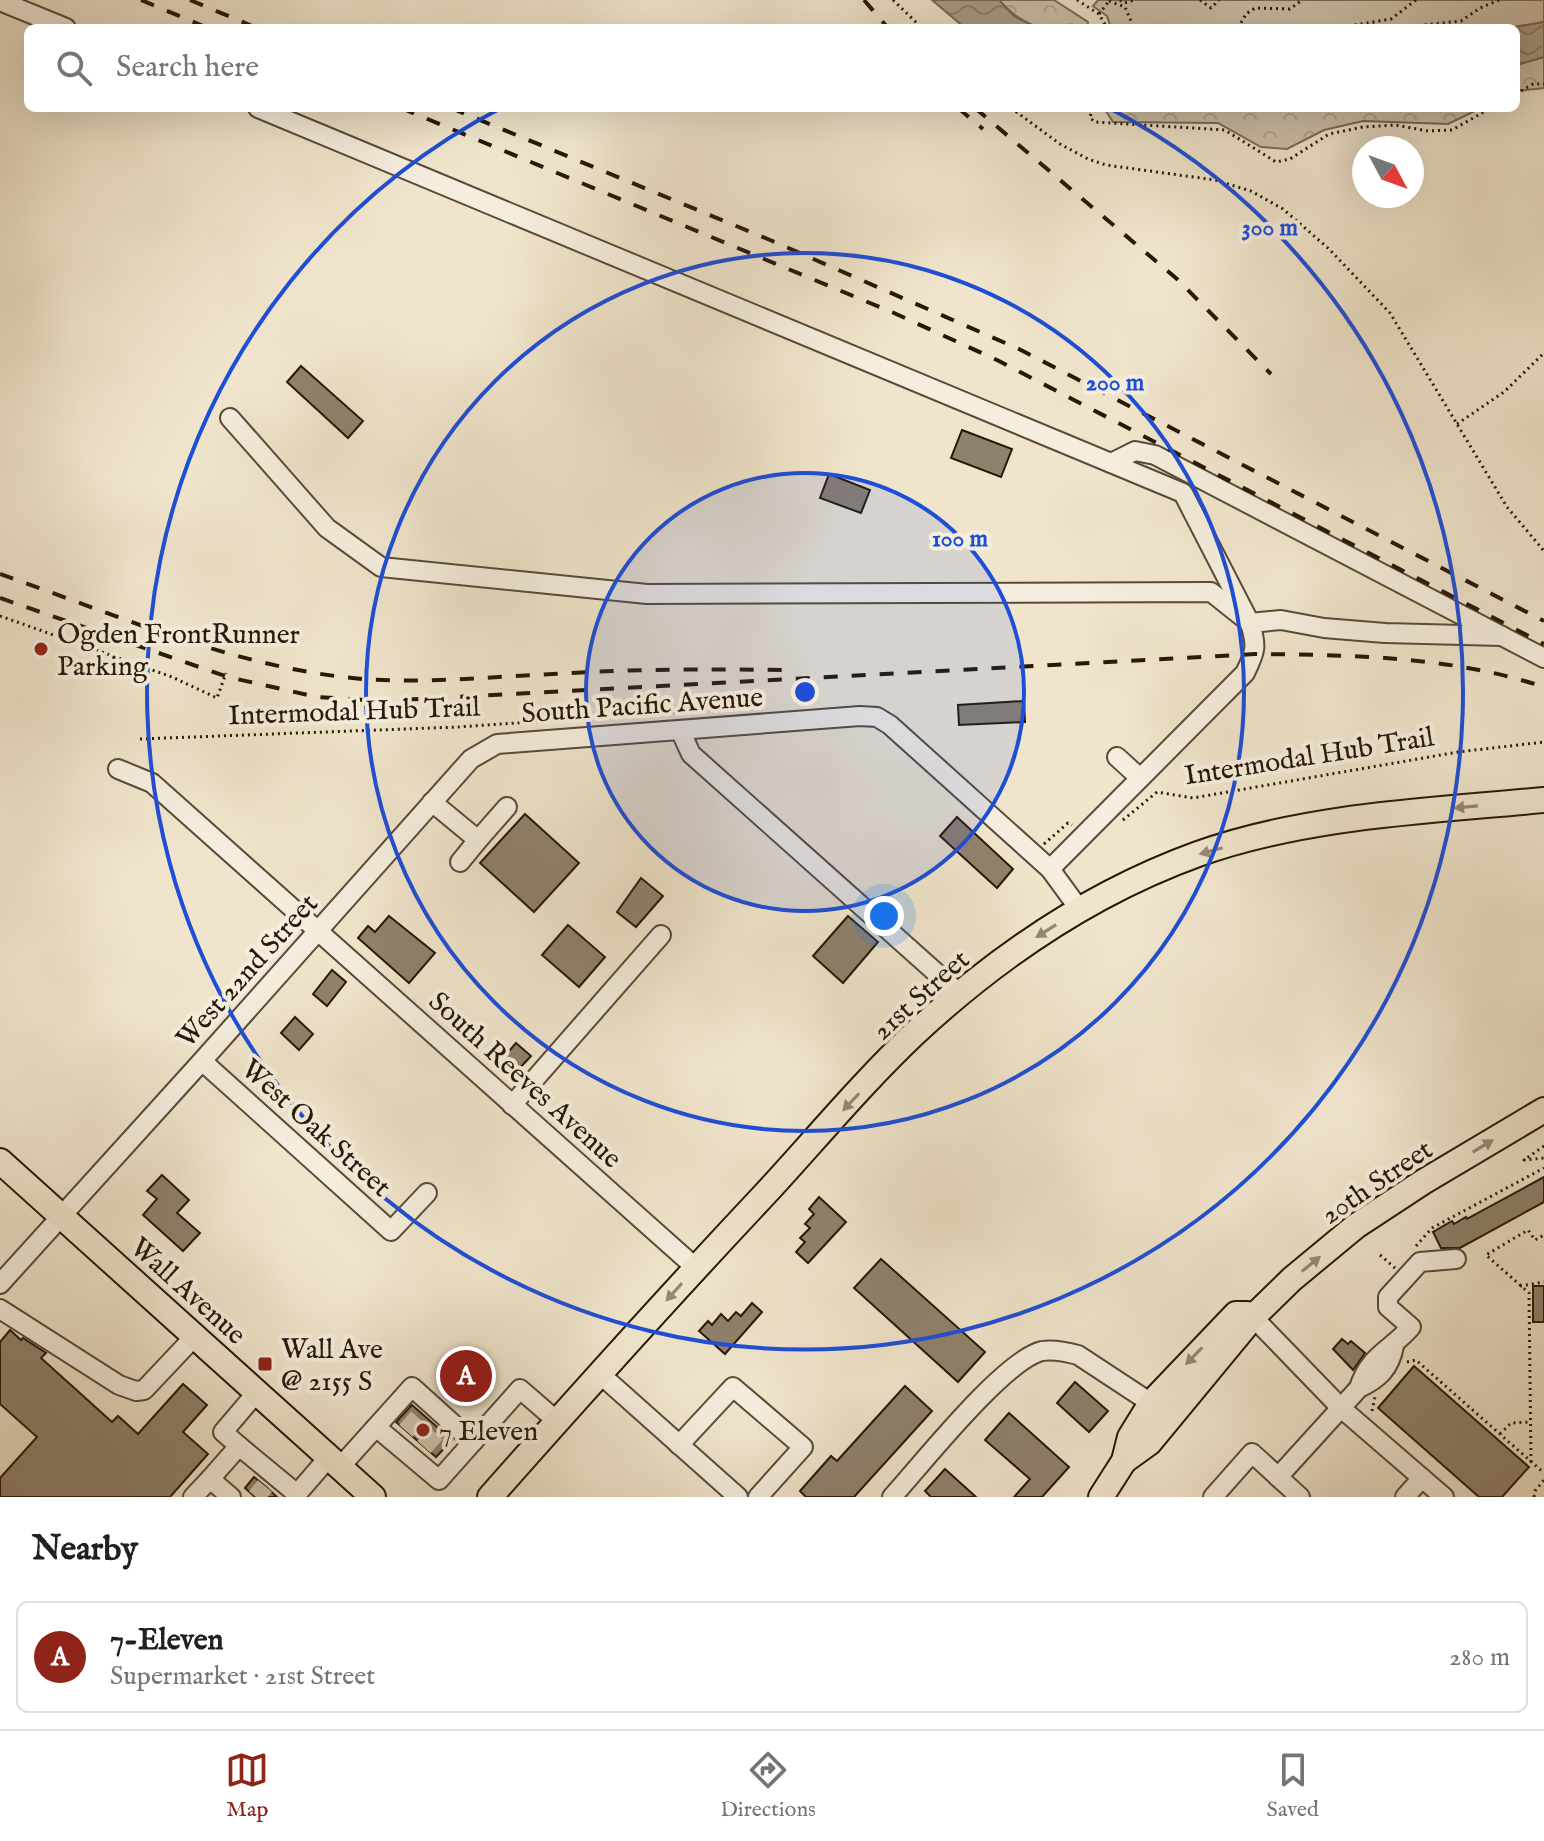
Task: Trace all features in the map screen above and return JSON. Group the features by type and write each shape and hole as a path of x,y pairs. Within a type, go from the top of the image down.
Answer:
{"main road":[{"name":"21st Street","path":"490,1497 696,1268 913,1035 1018,949 1080,910 1138,879 1200,854 1322,824 1544,800"},
{"name":"20th Street","path":"1124,1461 1149,1443 1253,1317 1292,1279 1356,1226 1544,1110"},
{"name":"Wall Avenue","path":"0,1161 373,1497"},
{"name":"20th Street","path":"1101,1497 1124,1461 1130,1437 1151,1403 1236,1314 1253,1317"}],"street":[{"path":"0,1 56,24"},
{"path":"268,112 1183,493 1250,623 1256,642 1255,654 1245,673 1050,869"},
{"path":"230,418 327,528 381,567 647,594 1211,592 1250,623 1281,620 1324,628 1385,633 1502,636"},
{"path":"1111,463 1135,451 1155,455 1544,658"},
{"name":"South Pacific Avenue","path":"471,759 497,744 877,717 890,725 1050,869 1080,910"},
{"path":"680,730 691,754 960,994"},
{"path":"1117,757 1140,778"},
{"name":"West 22nd Street","path":"0,1284 471,759"},
{"name":"South Reeves Avenue","path":"118,769 152,783 696,1268"},
{"path":"432,802 478,840"},
{"path":"460,862 507,807"},
{"path":"512,1105 661,935"},
{"name":"West Oak Street","path":"202,1061 391,1231 427,1193"},
{"path":"1278,1477 1341,1408 1367,1393 1391,1362 1394,1346 1411,1327 1388,1307 1388,1297 1420,1262 1456,1259"},
{"path":"0,1309 119,1385 136,1391 144,1390 195,1336"},
{"path":"1253,1317 1341,1408 1444,1497"},
{"path":"892,1497 1003,1374 1041,1351 1078,1355 1151,1403"},
{"path":"600,1374 738,1497"},
{"path":"257,1392 223,1432 284,1489 334,1462 376,1427 412,1387 426,1409 444,1425 473,1442"},
{"path":"679,1445 733,1387 803,1447 758,1497"},
{"path":"376,1427 401,1437 419,1453 439,1480 520,1389 558,1422"},
{"path":"193,1497 239,1446"},
{"path":"1213,1497 1252,1453 1300,1497"},
{"path":"1405,1497 1422,1478"},
{"path":"210,1479 231,1497"}],"path":[{"path":"893,0 918,24"},
{"path":"1077,0 1099,14 1105,24"},
{"path":"1099,14 1110,0 1125,7 1132,24"},
{"path":"1120,0 1124,3 1135,0"},
{"path":"1200,0 1211,8 1219,0"},
{"path":"1240,24 1246,14 1255,8 1283,11 1302,0"},
{"path":"1369,24 1391,19 1416,0"},
{"path":"1432,24 1461,21 1499,0"},
{"path":"1520,92 1533,84 1544,84"},
{"path":"1016,112 1060,144 1088,159 1120,167 1215,180 1251,191 1283,209 1329,249 1390,313 1507,507 1544,551"},
{"path":"1091,112 1090,118 1095,122 1225,130 1276,162 1290,159 1329,134 1395,125 1428,131 1452,130 1484,112"},
{"path":"1457,425 1504,392 1544,353"},
{"path":"0,616 172,677 217,698 226,673"},
{"name":"Intermodal Hub Trail","path":"140,739 458,727 761,706"},
{"name":"Intermodal Hub Trail","path":"1122,822 1157,792 1193,798 1458,752 1544,742"},
{"path":"1031,852 1068,823 1080,828"},
{"path":"1544,1146 1524,1160 1544,1158"},
{"path":"1414,1249 1432,1228 1544,1168"},
{"path":"1529,1293 1486,1255 1528,1230 1535,1240 1544,1235"},
{"path":"1380,1255 1396,1269"},
{"path":"1520,1286 1544,1282"},
{"path":"1529,1284 1531,1462"},
{"path":"1407,1362 1416,1360 1544,1473"},
{"path":"1367,1393 1372,1411"},
{"path":"1500,1434 1511,1423 1531,1422"},
{"path":"1534,1497 1544,1480"}],"green space":[{"path":"999,0 1054,0 1088,22 1032,24 1010,11"},
{"path":"1098,0 1544,0 1544,22 1520,26 1110,24 1107,16 1093,6"},
{"path":"1544,57 1544,88 1520,91 1520,64"},
{"path":"1107,112 1473,112 1448,124 1363,121 1324,130 1287,149 1261,147 1218,123 1113,122"}],"water":[{"path":"932,0 999,0 1014,16 1029,24 960,24"},
{"path":"1544,22 1544,57 1520,64 1520,26"}],"building":[{"path":"301,366 363,421 348,438 287,382"},
{"path":"962,430 1012,449 1001,477 951,458"},
{"path":"829,474 870,490 861,513 820,498"},
{"path":"1024,701 1025,722 959,725 958,705"},
{"path":"525,814 579,863 534,912 480,863"},
{"path":"957,817 1013,869 997,888 940,836"},
{"path":"641,878 663,896 636,927 617,912"},
{"path":"389,916 435,953 409,983 358,938 368,926 375,932"},
{"path":"848,916 878,942 843,983 813,956"},
{"path":"568,925 605,957 579,987 542,955"},
{"path":"332,970 346,982 327,1006 313,994"},
{"path":"295,1017 313,1034 299,1050 281,1033"},
{"path":"516,1043 531,1056 517,1071 503,1058"},
{"path":"162,1175 189,1200 177,1213 200,1233 183,1251 143,1215 157,1199 147,1191"},
{"path":"1544,1177 1544,1202 1460,1248 1441,1248 1433,1232 1452,1221 1454,1224 1467,1219"},
{"path":"819,1197 846,1222 808,1263 796,1252 805,1242 800,1238 810,1228 805,1224 814,1214 809,1209"},
{"path":"881,1259 985,1352 958,1382 854,1288"},
{"path":"1533,1286 1544,1286 1544,1322 1533,1322"},
{"path":"752,1303 762,1312 725,1354 699,1331 708,1321 712,1325 721,1314 728,1321 736,1312 741,1316"},
{"path":"10,1330 21,1340 23,1338 46,1353 41,1358 112,1422 118,1416 138,1434 183,1384 207,1405 183,1432 208,1454 170,1497 0,1497 0,1478 37,1437 0,1404 0,1342"},
{"path":"1342,1339 1348,1344 1351,1341 1365,1353 1353,1370 1333,1349"},
{"path":"457,1349 494,1382 478,1400 472,1400 438,1370"},
{"path":"1414,1366 1529,1467 1502,1497 1479,1497 1378,1408"},
{"path":"1075,1382 1108,1411 1089,1432 1057,1403"},
{"path":"905,1386 932,1411 854,1497 806,1497 800,1491 831,1456 837,1461"},
{"name":"7 Eleven","path":"412,1405 452,1440 436,1457 396,1422"},
{"path":"1009,1413 1069,1467 1042,1497 1014,1497 1030,1479 985,1440"},
{"path":"945,1469 976,1497 931,1497 925,1491"},
{"path":"254,1477 277,1497 255,1497 245,1488"}],"tunnel":[{"path":"406,1431 422,1413"},
{"path":"424,1447 440,1429"},
{"path":"256,1497 265,1486"}],"railway":[{"path":"141,0 198,24"},
{"path":"190,0 247,24"},
{"path":"864,0 885,24"},
{"path":"411,112 894,313 997,360 1544,644"},
{"path":"461,112 770,240 1019,349 1544,621"},
{"path":"963,112 983,129"},
{"path":"980,112 1177,279 1271,374"},
{"path":"0,574 207,647 292,669 335,676 417,681 640,670 783,670"},
{"path":"0,598 228,677 317,697 381,701 1255,654 1365,657 1437,663 1544,687"}],"place":[{"name":"Ogden FrontRunner Parking","path":"41,649"},
{"name":"Wall Ave @ 2155 S","path":"265,1364"},
{"name":"7-Eleven","path":"466,1376"},
{"name":"7 Eleven","path":"423,1430"}]}
